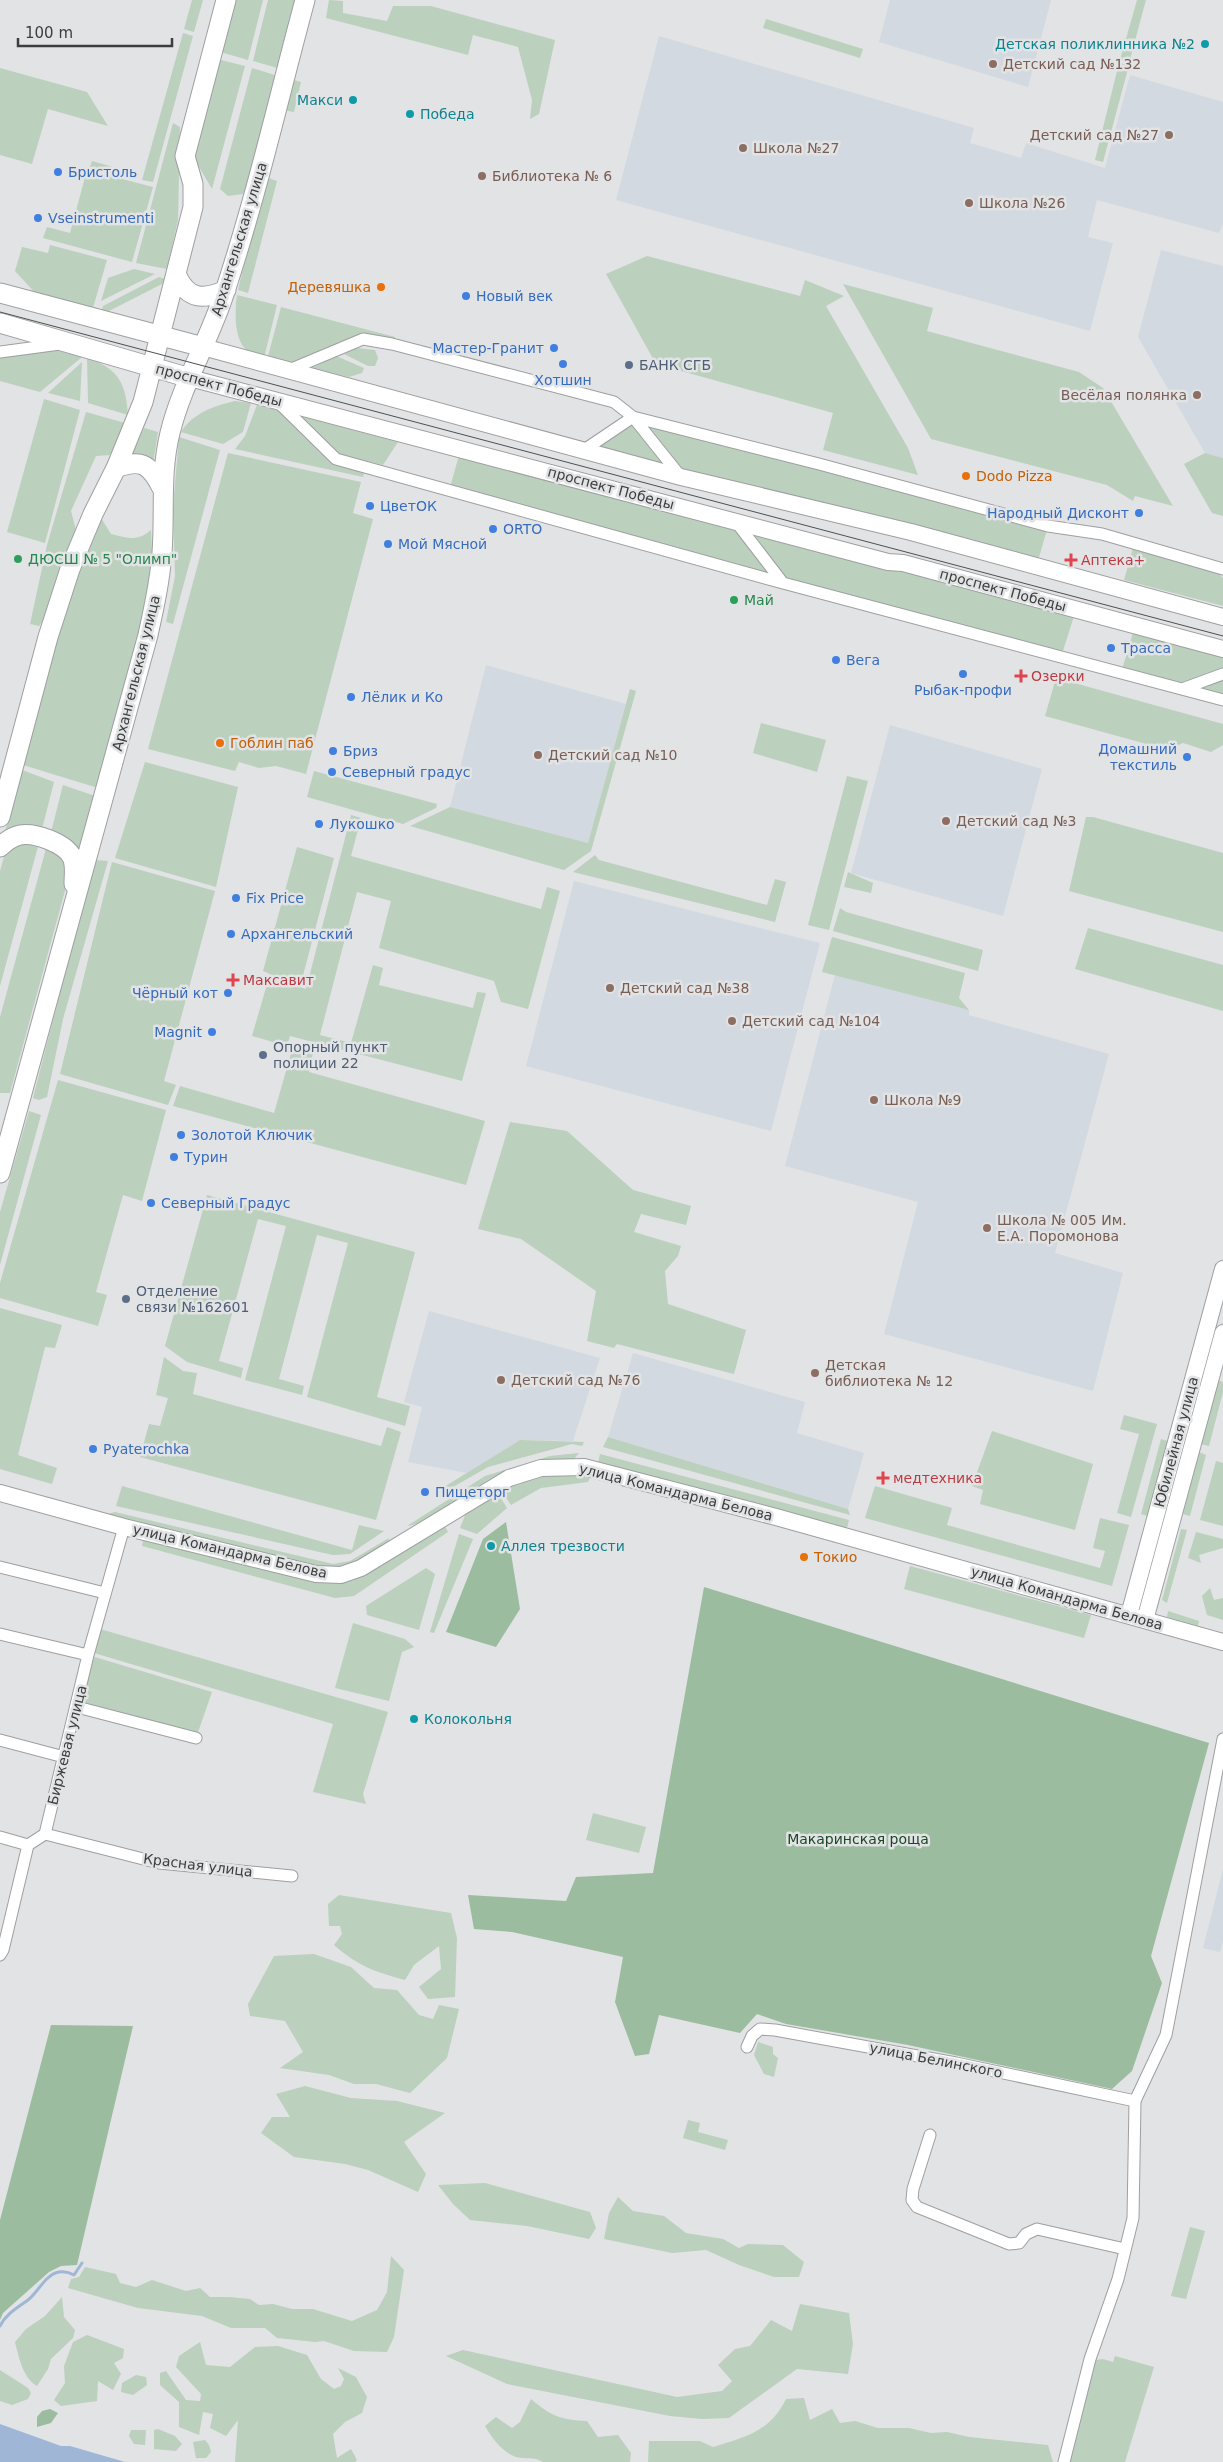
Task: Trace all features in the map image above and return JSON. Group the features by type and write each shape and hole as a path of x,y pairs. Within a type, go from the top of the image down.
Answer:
{"main road":[{"path":"0,817 48,637 70,569 141,409 153,367 193,207 193,184 185,156 226,0"},
{"name":"Архангельская улица","path":"0,1173 148,635 158,590 162,552 162,488 170,431 176,410 226,290 305,0"},
{"path":"177,276 182,288 196,296 211,297 226,290"},
{"name":"проспект Победы","path":"0,293 681,477 911,532 1223,617"},
{"name":"проспект Победы","path":"0,323 190,378 735,520 888,562 903,563 1223,649"},
{"path":"116,468 133,463 148,466 154,472 162,488"},
{"path":"0,847 9,839 20,835 31,835 66,849 72,856 75,868 72,907"},
{"name":"Юбилейная улица","path":"1129,1615 1223,1269"},
{"name":"Юбилейная улица","path":"1145,1620 1223,1333"},
{"path":"1195,1370 1212,1375"},
{"name":"улица Командарма Белова","path":"0,1493 124,1527 316,1574 341,1575 361,1568 509,1478 541,1468 584,1467 1223,1642"}],"street":[{"path":"288,370 363,339 424,352 614,402 633,417 681,477"},
{"path":"0,352 68,343"},
{"path":"276,400 336,460 783,584 1223,700"},
{"path":"584,450 633,417 819,464 1048,526 1102,534 1223,568"},
{"path":"735,520 783,584"},
{"path":"1182,689 1223,674"},
{"name":"Биржевая улица","path":"45,1834 77,1707 88,1654 124,1527"},
{"path":"0,1567 105,1593"},
{"path":"0,1634 88,1654"},
{"path":"77,1707 196,1738"},
{"path":"1064,2462 1090,2359 1118,2279 1133,2218 1135,2101 1166,2034 1223,1739"},
{"path":"0,1740 64,1757"},
{"path":"0,1955 3,1950 28,1845 45,1834"},
{"name":"Красная улица","path":"45,1834 159,1862 292,1876"},
{"path":"0,1837 28,1845"},
{"name":"улица Белинского","path":"747,2047 752,2036 760,2029 775,2030 956,2063 1135,2101"},
{"path":"930,2135 913,2189 912,2200 918,2207 1009,2244 1019,2243 1026,2234 1037,2229 1126,2249"}],"shaded area":[{"name":"Детский сад №132","path":"890,0 1051,0 1028,87 879,42"},
{"path":"659,36 974,128 970,143 1021,158 1026,143 1105,168 1130,75 1223,102 1223,224 1219,233 1097,200 1088,237 1113,243 1090,331 616,200"},
{"name":"Весёлая полянка","path":"1161,250 1223,266 1223,458 1205,453 1138,337"},
{"name":"Детский сад №10","path":"486,665 626,704 588,843 450,807"},
{"name":"Детский сад №3","path":"890,725 1042,769 1003,916 851,873"},
{"path":"574,881 820,943 771,1131 526,1066"},
{"name":"Школа № 005 Им. Е.А. Поромонова","path":"835,975 969,1010 969,1015 1109,1054 1055,1253 1123,1273 1093,1391 884,1334 918,1202 785,1166"},
{"name":"Детский сад №76","path":"429,1311 600,1358 573,1441 520,1440 467,1473 408,1462 422,1407 404,1402"},
{"path":"633,1353 805,1402 797,1433 864,1453 848,1509 608,1437"},
{"path":"1223,1869 1223,1942 1220,1952 1203,1948"}],"green space":[{"path":"192,0 203,0 194,32 184,29"},
{"path":"231,0 263,0 248,60 217,51"},
{"path":"268,0 301,0 281,69 253,61"},
{"path":"329,0 343,1 343,13 387,21 393,6 431,6 555,40 539,114 530,119 532,100 518,47 473,35 468,55 326,18"},
{"path":"1137,0 1146,0 1129,63 1120,60"},
{"path":"766,19 863,49 860,58 763,28"},
{"path":"183,33 193,36 153,182 142,180"},
{"path":"217,59 245,66 212,189 192,155"},
{"path":"1119,63 1129,65 1103,162 1095,160"},
{"path":"0,68 87,92 108,126 48,109 32,164 0,155"},
{"path":"252,68 281,77 255,172 243,194 228,196 220,189"},
{"path":"290,79 301,82 294,112 283,110"},
{"path":"173,123 180,127 178,220 167,269 136,263"},
{"path":"92,161 127,171 125,177 90,167"},
{"path":"87,170 153,187 132,262 43,238 47,227 70,233"},
{"path":"265,177 277,181 248,293 238,290"},
{"path":"50,245 107,260 92,311 37,295 15,271 22,247 48,253"},
{"path":"647,256 800,296 805,280 844,296 826,306 908,448 918,475 823,450 833,413 656,364 606,274"},
{"path":"134,269 155,274 101,301 108,278"},
{"path":"159,277 165,279 164,283 107,312 102,310 103,306"},
{"path":"843,284 933,308 927,331 1079,372 1103,388 1173,506 1135,496 1133,501 1107,485 931,439"},
{"path":"237,295 277,305 264,358 249,352 240,341 236,325"},
{"path":"281,307 395,337 392,344 363,339 293,365 267,360"},
{"path":"357,348 375,350 378,358 375,366 368,366 344,354"},
{"path":"55,350 82,357 40,392 0,381 0,356"},
{"path":"336,356 364,368 362,373 349,377 312,368"},
{"path":"87,358 106,367 118,378 125,394 128,415 88,403"},
{"path":"82,362 80,401 48,393"},
{"path":"44,399 80,410 45,543 7,532"},
{"path":"235,401 251,403 243,432 223,444 181,432 198,415 219,405"},
{"path":"257,405 398,442 383,465 367,461 363,477 235,449 245,436"},
{"path":"86,412 125,423 110,455 96,456 71,511 76,530 60,566 43,621 39,626 30,624 47,545"},
{"path":"633,417 1048,526 1036,568 584,450"},
{"path":"144,428 158,432 153,464 130,459"},
{"path":"179,437 220,450 173,624 166,622 175,576 173,508"},
{"path":"461,448 1076,610 1061,657 449,491"},
{"path":"228,453 361,482 353,513 373,519 306,774 276,766 259,768 239,762 235,771 148,749"},
{"path":"1205,453 1223,458 1223,516 1212,513 1184,464"},
{"path":"101,518 111,534 127,538 137,538 151,530 152,551 139,634 98,788 23,765 68,602"},
{"path":"1133,548 1217,572 1223,578 1223,606 1124,580"},
{"path":"1135,626 1223,649 1223,700 1121,673"},
{"path":"1056,678 1223,724 1223,745 1211,752 1183,743 1168,750 1045,716"},
{"path":"630,689 636,691 591,851 564,870 410,826 450,807 588,843"},
{"path":"761,723 826,740 817,772 753,753"},
{"path":"145,762 238,787 216,887 115,858"},
{"path":"22,770 54,782 41,833 4,835"},
{"path":"314,771 437,804 436,808 403,824 307,797"},
{"path":"847,776 868,781 829,930 808,925"},
{"path":"63,785 95,796 78,860 50,836"},
{"path":"351,815 361,818 351,856 541,909 547,887 560,891 528,1009 501,1002 494,981 379,948 391,901 357,892 320,1035 351,1043 373,965 383,968 379,985 473,1008 477,992 486,993 462,1081 290,1036 287,1046 252,1036 270,974 263,971 297,847 334,858 300,987 306,989"},
{"path":"1086,817 1093,817 1223,853 1223,932 1069,891"},
{"path":"39,843 0,986 0,871 5,853 12,844"},
{"path":"47,845 64,854 69,876 10,1093 0,1093 0,1017"},
{"path":"595,855 599,860 767,905 775,879 786,882 775,922 573,872"},
{"path":"94,860 108,861 63,1019 47,1097 39,1100 33,1098"},
{"path":"112,862 215,891 164,1081 176,1085 168,1105 60,1074"},
{"path":"848,872 873,883 871,893 844,887"},
{"path":"840,908 846,912 983,950 978,971 833,931"},
{"path":"1088,928 1223,965 1223,1011 1075,969"},
{"path":"832,937 965,973 959,998 969,1010 822,972"},
{"path":"294,1043 314,1048 309,1072 485,1121 466,1185 173,1106 180,1086 274,1113"},
{"path":"58,1080 166,1110 142,1201 123,1195 96,1292 107,1295 98,1326 0,1298 0,1283"},
{"path":"29,1111 41,1115 0,1265 0,1212"},
{"path":"510,1122 567,1131 633,1190 691,1206 686,1225 641,1214 634,1232 681,1246 678,1256 665,1271 668,1304 746,1330 734,1374 617,1344 614,1348 587,1341 596,1291 521,1239 478,1229"},
{"path":"207,1195 415,1252 377,1397 410,1406 405,1426 307,1397 348,1243 317,1235 279,1379 304,1386 302,1395 245,1380 286,1226 258,1219 219,1361 243,1368 241,1378 187,1362 165,1346"},
{"path":"0,1308 62,1325 55,1348 45,1347 18,1455 57,1468 52,1484 0,1469"},
{"path":"164,1357 183,1371 197,1373 193,1394 381,1446 387,1427 401,1432 376,1520 140,1457 149,1424 160,1426 168,1398 156,1395"},
{"path":"1217,1380 1223,1382 1223,1392 1209,1446 1200,1444"},
{"path":"1124,1415 1157,1424 1131,1517 1117,1513 1139,1434 1120,1429"},
{"path":"992,1431 1093,1464 1075,1530 980,1504 983,1490 972,1486"},
{"path":"608,1437 848,1509 850,1515 603,1447"},
{"path":"1161,1439 1171,1442 1150,1517 1141,1514"},
{"path":"520,1440 584,1442 582,1446 572,1444 488,1467 446,1491 444,1487"},
{"path":"1199,1452 1206,1455 1190,1516 1183,1514"},
{"path":"579,1453 574,1459 551,1460 529,1464 496,1475 438,1514 417,1524 407,1526 485,1476 550,1456"},
{"path":"600,1454 849,1520 846,1532 597,1467"},
{"path":"1216,1461 1223,1463 1223,1526 1200,1520"},
{"path":"555,1470 592,1473 588,1482 541,1488 511,1505 501,1491 523,1479"},
{"path":"122,1486 352,1550 359,1525 384,1531 350,1554 333,1555 116,1506"},
{"path":"875,1486 952,1508 947,1525 1100,1568 1105,1551 1093,1548 1100,1518 1129,1525 1112,1586 865,1518"},
{"path":"497,1492 507,1508 477,1534 460,1528 466,1513"},
{"path":"115,1512 333,1564 350,1561 389,1538 388,1544 357,1561 332,1568 322,1568 108,1514"},
{"path":"506,1522 520,1609 496,1647 446,1632 483,1539"},
{"path":"444,1525 448,1532 354,1596 335,1598 142,1546 144,1536 327,1583 352,1581"},
{"path":"1181,1529 1187,1530 1167,1603 1162,1600"},
{"path":"1196,1532 1223,1539 1223,1548 1199,1555 1201,1563 1188,1558"},
{"path":"459,1534 473,1539 434,1633 430,1632"},
{"path":"910,1566 1091,1615 1084,1638 904,1589"},
{"path":"426,1568 435,1574 419,1630 367,1615 366,1606"},
{"name":"Макаринская роща","path":"704,1587 1209,1743 1151,1956 1162,1983 1132,2071 1112,2089 908,2045 786,2024 757,2014 740,2033 659,2015 649,2054 635,2056 615,2002 623,1957 512,1932 474,1929 468,1895 566,1901 576,1877 653,1873"},
{"path":"1210,1588 1214,1600 1223,1598 1223,1620 1207,1615 1202,1596"},
{"path":"1168,1611 1199,1621 1198,1626 1167,1617"},
{"path":"353,1623 405,1639 414,1647 402,1652 389,1701 335,1688"},
{"path":"100,1629 388,1712 363,1794 366,1804 313,1792 333,1724 94,1653"},
{"path":"88,1655 212,1692 196,1738 77,1707"},
{"path":"593,1813 646,1827 639,1853 586,1840"},
{"path":"339,1895 451,1913 457,1938 455,1997 428,1999 419,1987 441,1969 439,1946 414,1965 405,1980 367,1967 334,1945 342,1934 340,1926 329,1926 328,1904"},
{"path":"314,1954 351,1967 374,1988 397,1990 419,2015 433,2019 439,2005 459,2009 447,2058 410,2093 376,2084 354,2084 329,2075 280,2068 303,2052 285,2021 250,2016 248,2004 274,1956"},
{"path":"51,2025 133,2026 77,2265 61,2266 49,2272 3,2313 0,2320 0,2220"},
{"path":"758,2042 773,2047 773,2054 778,2058 774,2077 764,2074 754,2055"},
{"path":"305,2086 351,2098 397,2101 445,2113 404,2142 426,2174 418,2192 368,2170 345,2164 294,2157 261,2133 272,2117 290,2117 276,2094"},
{"path":"688,2120 700,2123 698,2132 728,2140 725,2150 683,2138"},
{"path":"485,2183 590,2212 596,2228 589,2239 527,2226 470,2220 453,2204 438,2185"},
{"path":"618,2197 633,2211 664,2216 686,2233 723,2239 739,2248 748,2244 783,2245 804,2262 799,2277 774,2277 739,2265 706,2250 672,2253 604,2239 609,2213"},
{"path":"1190,2227 1205,2231 1186,2299 1171,2296"},
{"path":"391,2256 404,2270 394,2337 387,2352 354,2351 324,2341 315,2342 277,2338 265,2328 231,2328 202,2316 138,2308 68,2288 71,2279 79,2277 85,2267 116,2274 120,2283 136,2287 152,2280 186,2291 200,2288 210,2297 250,2299 259,2305 273,2304 292,2309 313,2309 352,2321 377,2310 387,2292"},
{"path":"62,2297 64,2317 75,2330 73,2338 51,2359 48,2369 37,2386 25,2373 15,2342 26,2329 45,2316"},
{"path":"800,2304 849,2313 853,2344 848,2374 797,2369 729,2418 702,2419 670,2416 507,2384 446,2356 463,2350 677,2397 722,2391 732,2381 718,2365 735,2349 750,2346 771,2320 792,2331"},
{"path":"87,2335 124,2349 123,2358 114,2363 121,2374 113,2390 98,2381 97,2401 61,2406 54,2400 65,2383 64,2366 73,2342"},
{"path":"200,2342 206,2365 230,2367 255,2347 278,2346 307,2355 321,2379 334,2389 341,2386 344,2379 338,2368 356,2377 367,2397 362,2413 345,2422 333,2434 337,2458 351,2449 357,2460 355,2462 235,2462 238,2420 226,2436 210,2428 213,2414 203,2412 199,2435 179,2427 179,2402 160,2385 160,2373 166,2371 186,2400 200,2401 201,2394 176,2367 179,2356"},
{"path":"1115,2356 1154,2367 1125,2462 1067,2462 1096,2360 1103,2359 1113,2362"},
{"path":"0,2370 28,2388 31,2393 28,2399 12,2405 0,2401"},
{"path":"136,2375 146,2377 147,2385 133,2395 121,2392 122,2383"},
{"path":"804,2398 810,2420 832,2409 840,2423 855,2421 878,2428 909,2428 931,2433 947,2432 969,2437 1048,2445 1053,2462 648,2462 649,2441 700,2441 713,2447 756,2432 772,2419 786,2399"},
{"path":"531,2399 557,2416 570,2420 587,2421 598,2437 618,2435 631,2453 630,2462 543,2462 536,2459 516,2457 506,2452 494,2440 485,2426 496,2417 512,2428 520,2422"},
{"path":"50,2409 58,2413 51,2423 37,2427 37,2417 42,2411"},
{"path":"158,2429 175,2436 182,2444 176,2451 154,2449 154,2430"},
{"path":"131,2430 146,2430 145,2445 134,2444 129,2436"},
{"path":"205,2440 211,2452 206,2458 196,2458 193,2442"}],"water":[{"path":"0,2424 61,2446 70,2446 125,2462 0,2462"}],"waterway":[{"path":"0,2326 9,2315 32,2297 50,2276 59,2272 69,2272 74,2275 82,2263"}],"tram line":[{"path":"0,312 1223,636"}],"place":[{"name":"Детская поликлинника №2","path":"1205,44"},
{"name":"Детский сад №132","path":"993,64"},
{"name":"Макси","path":"353,100"},
{"name":"Победа","path":"410,114"},
{"name":"Детский сад №27","path":"1169,135"},
{"name":"Школа №27","path":"743,148"},
{"name":"Бристоль","path":"58,172"},
{"name":"Библиотека № 6","path":"482,176"},
{"name":"Школа №26","path":"969,203"},
{"name":"Vseinstrumenti","path":"38,218"},
{"name":"Деревяшка","path":"381,287"},
{"name":"Новый век","path":"466,296"},
{"name":"Мастер-Гранит","path":"554,348"},
{"name":"Хотшин","path":"563,364"},
{"name":"БАНК СГБ","path":"629,365"},
{"name":"Весёлая полянка","path":"1197,395"},
{"name":"Dodo Pizza","path":"966,476"},
{"name":"ЦветОК","path":"370,506"},
{"name":"Народный Дисконт","path":"1139,513"},
{"name":"ORTO","path":"493,529"},
{"name":"Мой Мясной","path":"388,544"},
{"name":"ДЮСШ № 5 \"Олимп\"","path":"18,559"},
{"name":"Аптека+","path":"1071,560"},
{"name":"Май","path":"734,600"},
{"name":"Трасса","path":"1111,648"},
{"name":"Вега","path":"836,660"},
{"name":"Рыбак-профи","path":"963,674"},
{"name":"Озерки","path":"1021,676"},
{"name":"Лёлик и Ко","path":"351,697"},
{"name":"Гоблин паб","path":"220,743"},
{"name":"Бриз","path":"333,751"},
{"name":"Детский сад №10","path":"538,755"},
{"name":"Домашний текстиль","path":"1187,757"},
{"name":"Северный градус","path":"332,772"},
{"name":"Детский сад №3","path":"946,821"},
{"name":"Лукошко","path":"319,824"},
{"name":"Fix Price","path":"236,898"},
{"name":"Архангельский","path":"231,934"},
{"name":"Максавит","path":"233,980"},
{"name":"Детский сад №38","path":"610,988"},
{"name":"Чёрный кот","path":"228,993"},
{"name":"Детский сад №104","path":"732,1021"},
{"name":"Magnit","path":"212,1032"},
{"name":"Опорный пункт полиции 22","path":"263,1055"},
{"name":"Школа №9","path":"874,1100"},
{"name":"Золотой Ключик","path":"181,1135"},
{"name":"Турин","path":"174,1157"},
{"name":"Северный Градус","path":"151,1203"},
{"name":"Школа № 005 Им. Е.А. Поромонова","path":"987,1228"},
{"name":"Отделение связи №162601","path":"126,1299"},
{"name":"Детская библиотека № 12","path":"815,1373"},
{"name":"Детский сад №76","path":"501,1380"},
{"name":"Pyaterochka","path":"93,1449"},
{"name":"медтехника","path":"883,1478"},
{"name":"Пищеторг","path":"425,1492"},
{"name":"Аллея трезвости","path":"491,1546"},
{"name":"Токио","path":"804,1557"},
{"name":"Колокольня","path":"414,1719"}]}
